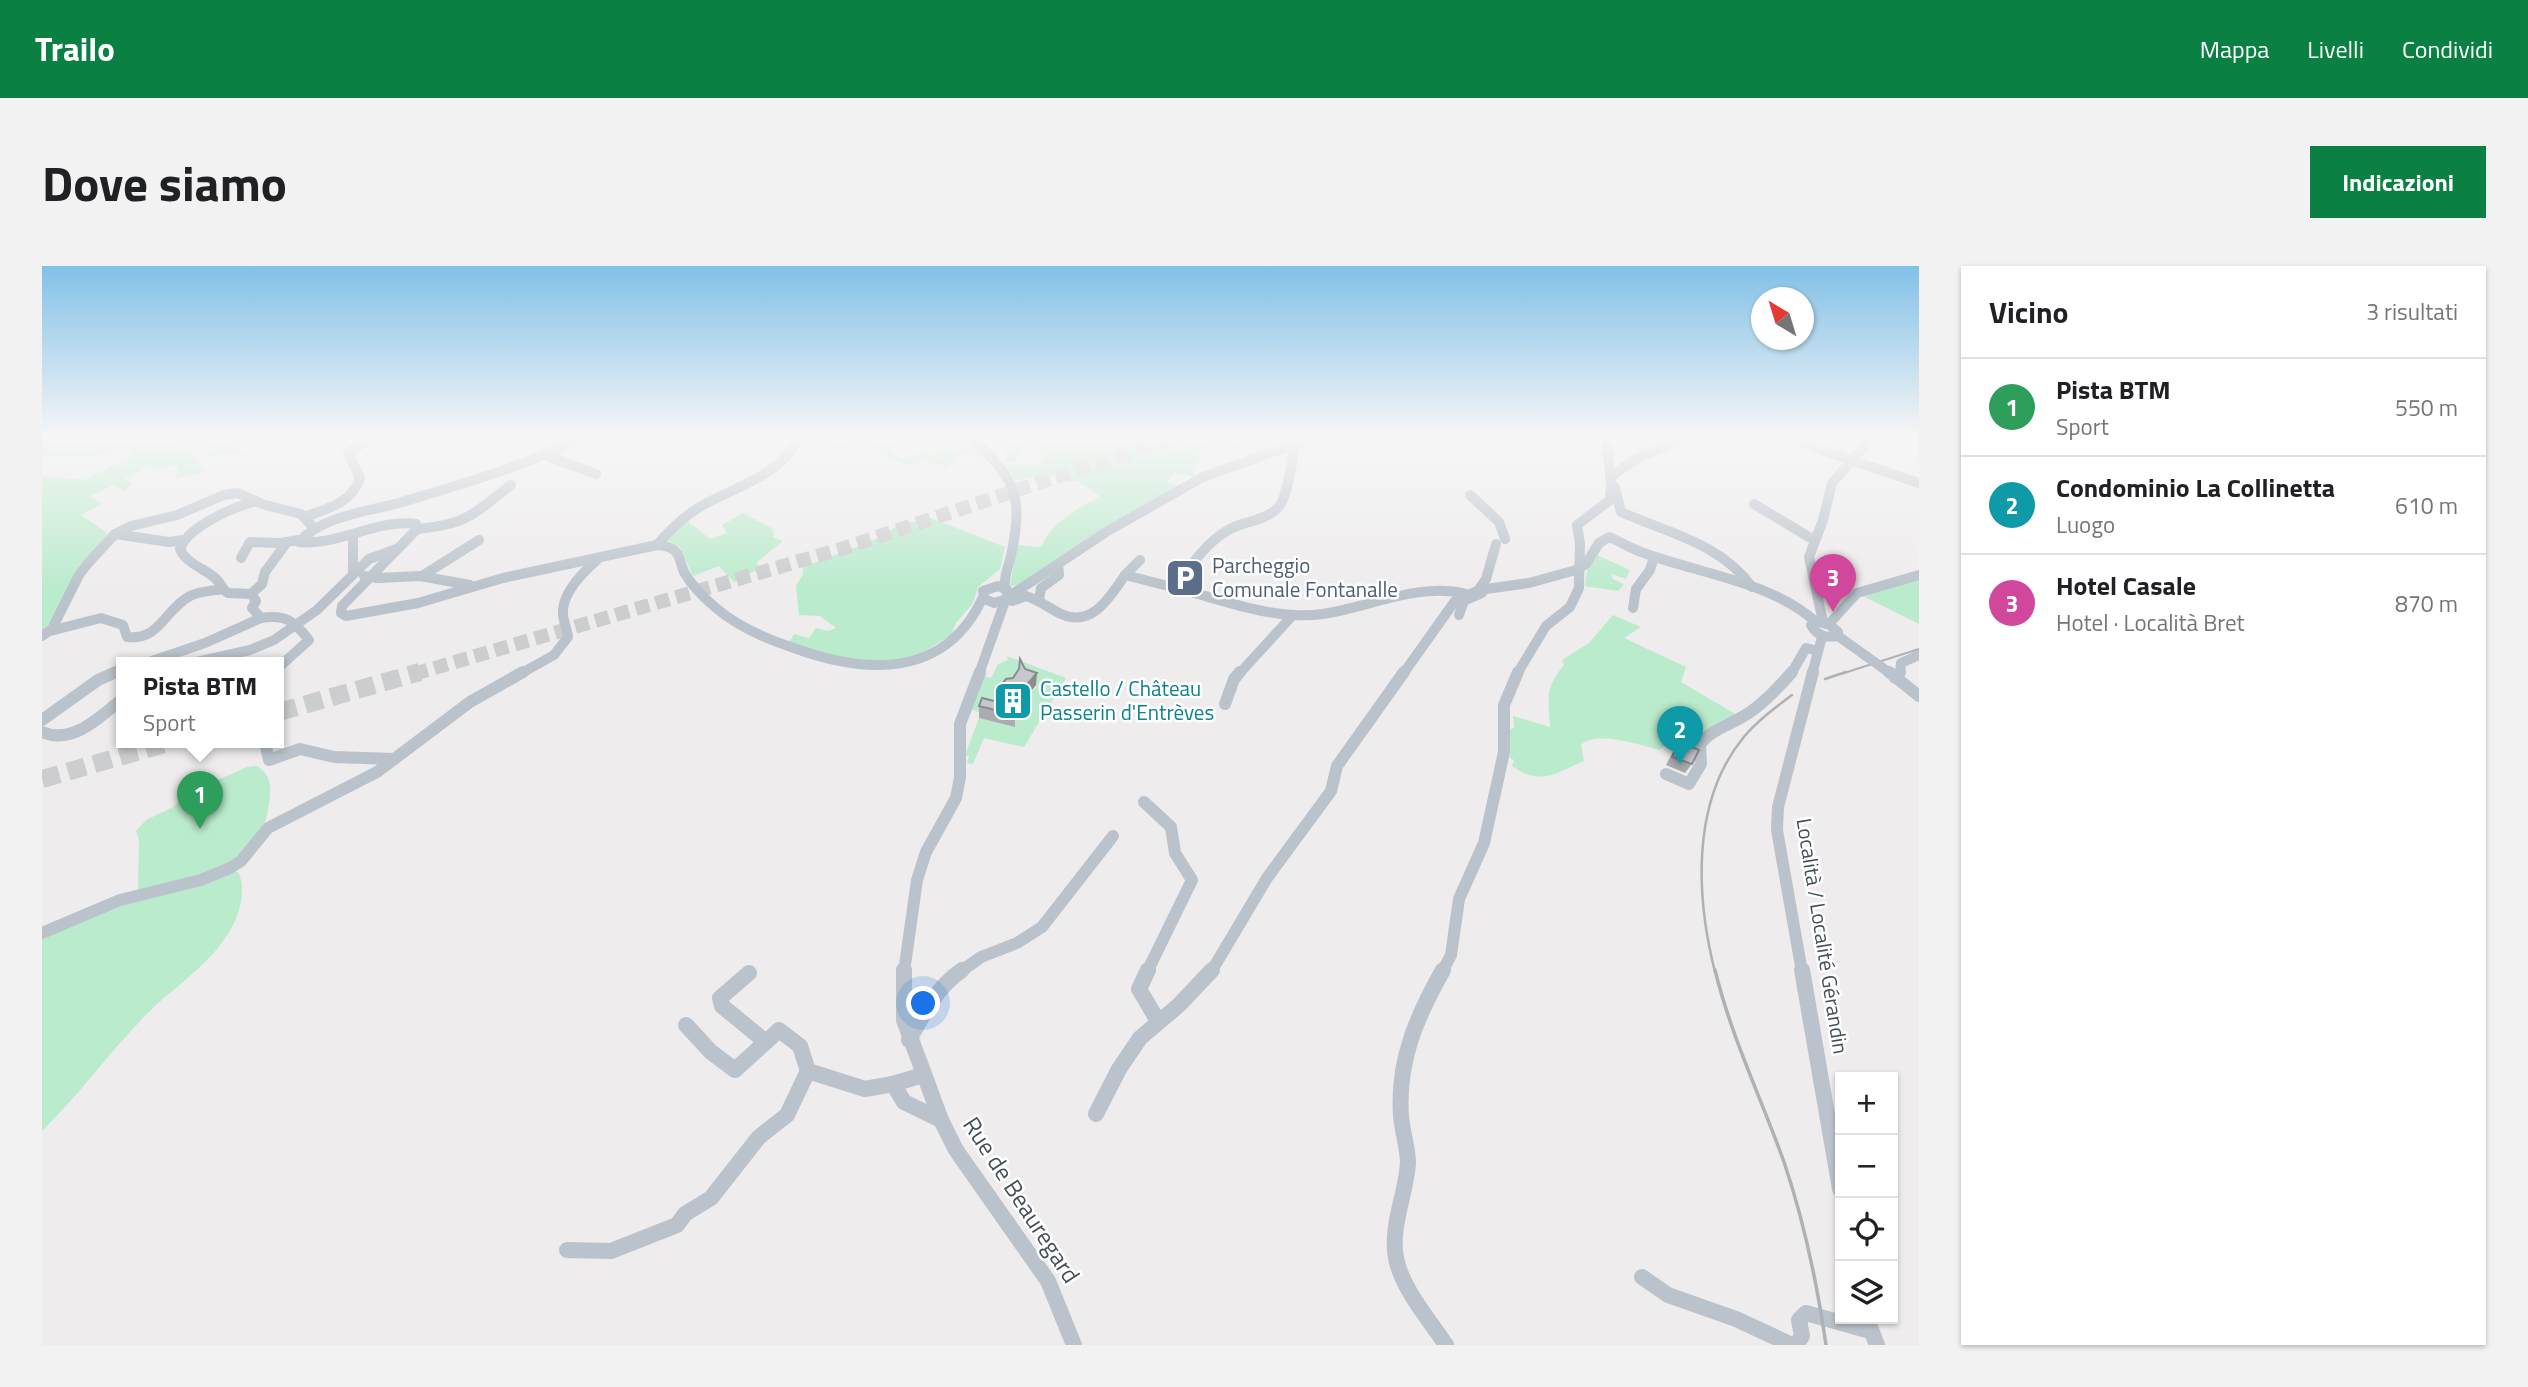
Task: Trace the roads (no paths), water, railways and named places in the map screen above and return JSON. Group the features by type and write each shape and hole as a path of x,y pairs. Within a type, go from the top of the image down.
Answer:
{"street":[{"path":"305,517 343,503 354,493 357,486"},
{"path":"241,558 250,542 298,540 314,528 447,486"},
{"path":"509,486 465,521 450,526 417,529 342,606 341,613 350,616 418,603 477,586 657,545 673,549 687,577 709,601 746,628 784,645 853,664 884,667 911,662 944,646 998,601 1025,587 1106,532 1187,486"},
{"path":"657,545 701,506 739,486"},
{"path":"998,601 1010,565 1018,511 1017,494 1012,486"},
{"path":"1176,588 1216,538 1281,505 1286,486"},
{"path":"1446,1345 1409,1290 1396,1260 1394,1238 1408,1161 1401,1116 1401,1081 1408,1043 1421,1010 1451,955 1459,899 1484,843 1504,752 1504,705 1510,686 1546,626 1570,607 1579,588 1580,543 1576,527 1580,521 1603,510 1609,499 1611,486"},
{"path":"1615,486 1618,491 1617,504 1621,512 1694,541 1738,570 1752,587"},
{"path":"1822,623 1809,557 1825,514 1830,486"},
{"path":"46,634 79,575 115,534 131,526 192,509 224,495 245,494 256,501 305,517 314,528"},
{"path":"1470,495 1499,522 1500,542 1486,579 1479,589"},
{"path":"115,534 169,542 183,540 229,510 256,501"},
{"path":"1754,504 1814,540"},
{"path":"298,540 302,543 353,537 402,521 413,522 417,529"},
{"path":"353,537 353,572"},
{"path":"1096,1114 1133,1048 1216,966 1267,878 1331,791 1337,766 1455,601 1466,594 1479,589 1523,584 1579,569 1600,540 1606,537 1654,557 1752,587 1804,612 1836,629 1838,636 1919,696"},
{"path":"183,540 180,549 183,556 220,581 228,593 251,594 262,584 265,572 286,542"},
{"path":"422,576 480,540"},
{"path":"220,657 248,651 298,626 335,594 353,572 376,554 397,549"},
{"path":"1633,608 1636,589 1650,570 1654,557"},
{"path":"42,933 120,900 201,880 230,868 241,861 268,828 369,777 470,702 554,655 568,636 562,614 564,606 585,569 598,559"},
{"path":"1005,574 983,591 998,601 1020,597 1039,601 1066,616 1082,619 1096,614 1125,575 1140,560"},
{"path":"1039,601 1040,587 1059,575 1058,564"},
{"path":"353,572 383,580 422,576 443,582 477,586"},
{"path":"1125,575 1292,615 1325,614 1441,589 1466,594"},
{"path":"1838,636 1822,637 1812,630 1811,625 1822,623 1842,612 1851,597 1857,593 1919,575"},
{"path":"46,634 101,618 123,625 127,637 140,638 169,619 190,596 223,589"},
{"path":"1459,615 1464,601 1482,593 1479,589"},
{"path":"251,594 256,601 251,608 261,618"},
{"name":"Rue de Beauregard","path":"998,601 960,724 960,777 956,798 926,852 917,880 904,964 904,1020 909,1040 941,1120 969,1170 1048,1281 1074,1345"},
{"path":"1804,612 1821,609"},
{"path":"167,657 198,648 220,634 261,618 278,615 298,626 309,640 284,662"},
{"path":"1225,704 1234,679 1292,615"},
{"name":"Località / Localité Gérandin","path":"1822,637 1778,807 1777,830 1835,1161"},
{"path":"1665,774 1689,784 1700,764 1700,744 1704,739 1725,724 1743,717 1791,674 1805,648 1818,651"},
{"path":"1891,675 1900,674 1900,663 1919,655"},
{"path":"42,720 98,680 116,672"},
{"path":"42,732 54,737 72,733 94,721 116,704"},
{"path":"266,748 269,760 300,749 334,757 394,759"},
{"path":"1144,802 1171,827 1175,851 1189,868 1192,880 1180,899 1139,989 1158,1021"},
{"path":"909,1040 929,1004 952,977 981,957 1017,943 1042,927 1113,836"},
{"path":"749,972 720,998 722,1006 766,1042"},
{"path":"567,1250 611,1251 677,1226 685,1214 711,1198 759,1137 787,1115 808,1071 808,1058 790,1034 779,1030 735,1070 711,1052 686,1025"},
{"path":"808,1071 865,1089 893,1084 923,1074"},
{"path":"893,1084 904,1102 941,1120"},
{"path":"1642,1277 1668,1295 1736,1319 1794,1345 1802,1335 1798,1320 1806,1313 1871,1332"}],"tunnel":[{"path":"414,674 844,548 1028,486"},
{"path":"284,711 420,672"},
{"path":"42,779 150,748"}],"railway":[{"path":"1841,674 1919,649"},
{"path":"1825,679 1846,672"},
{"path":"1715,972 1704,913 1702,882 1706,820 1714,791 1726,763 1743,738 1760,720 1792,695"},
{"path":"1715,970 1738,1043 1784,1162 1798,1207 1826,1345"}],"place":[{"name":"Parcheggio Comunale Fontanalle","path":"1185,578"},
{"name":"Hotel Casale","path":"1833,612"},
{"name":"Castello / Château Passerin d'Entrèves","path":"1013,701"},
{"name":"Condominio La Collinetta","path":"1680,764"},
{"name":"Pista BTM","path":"200,829"}]}
